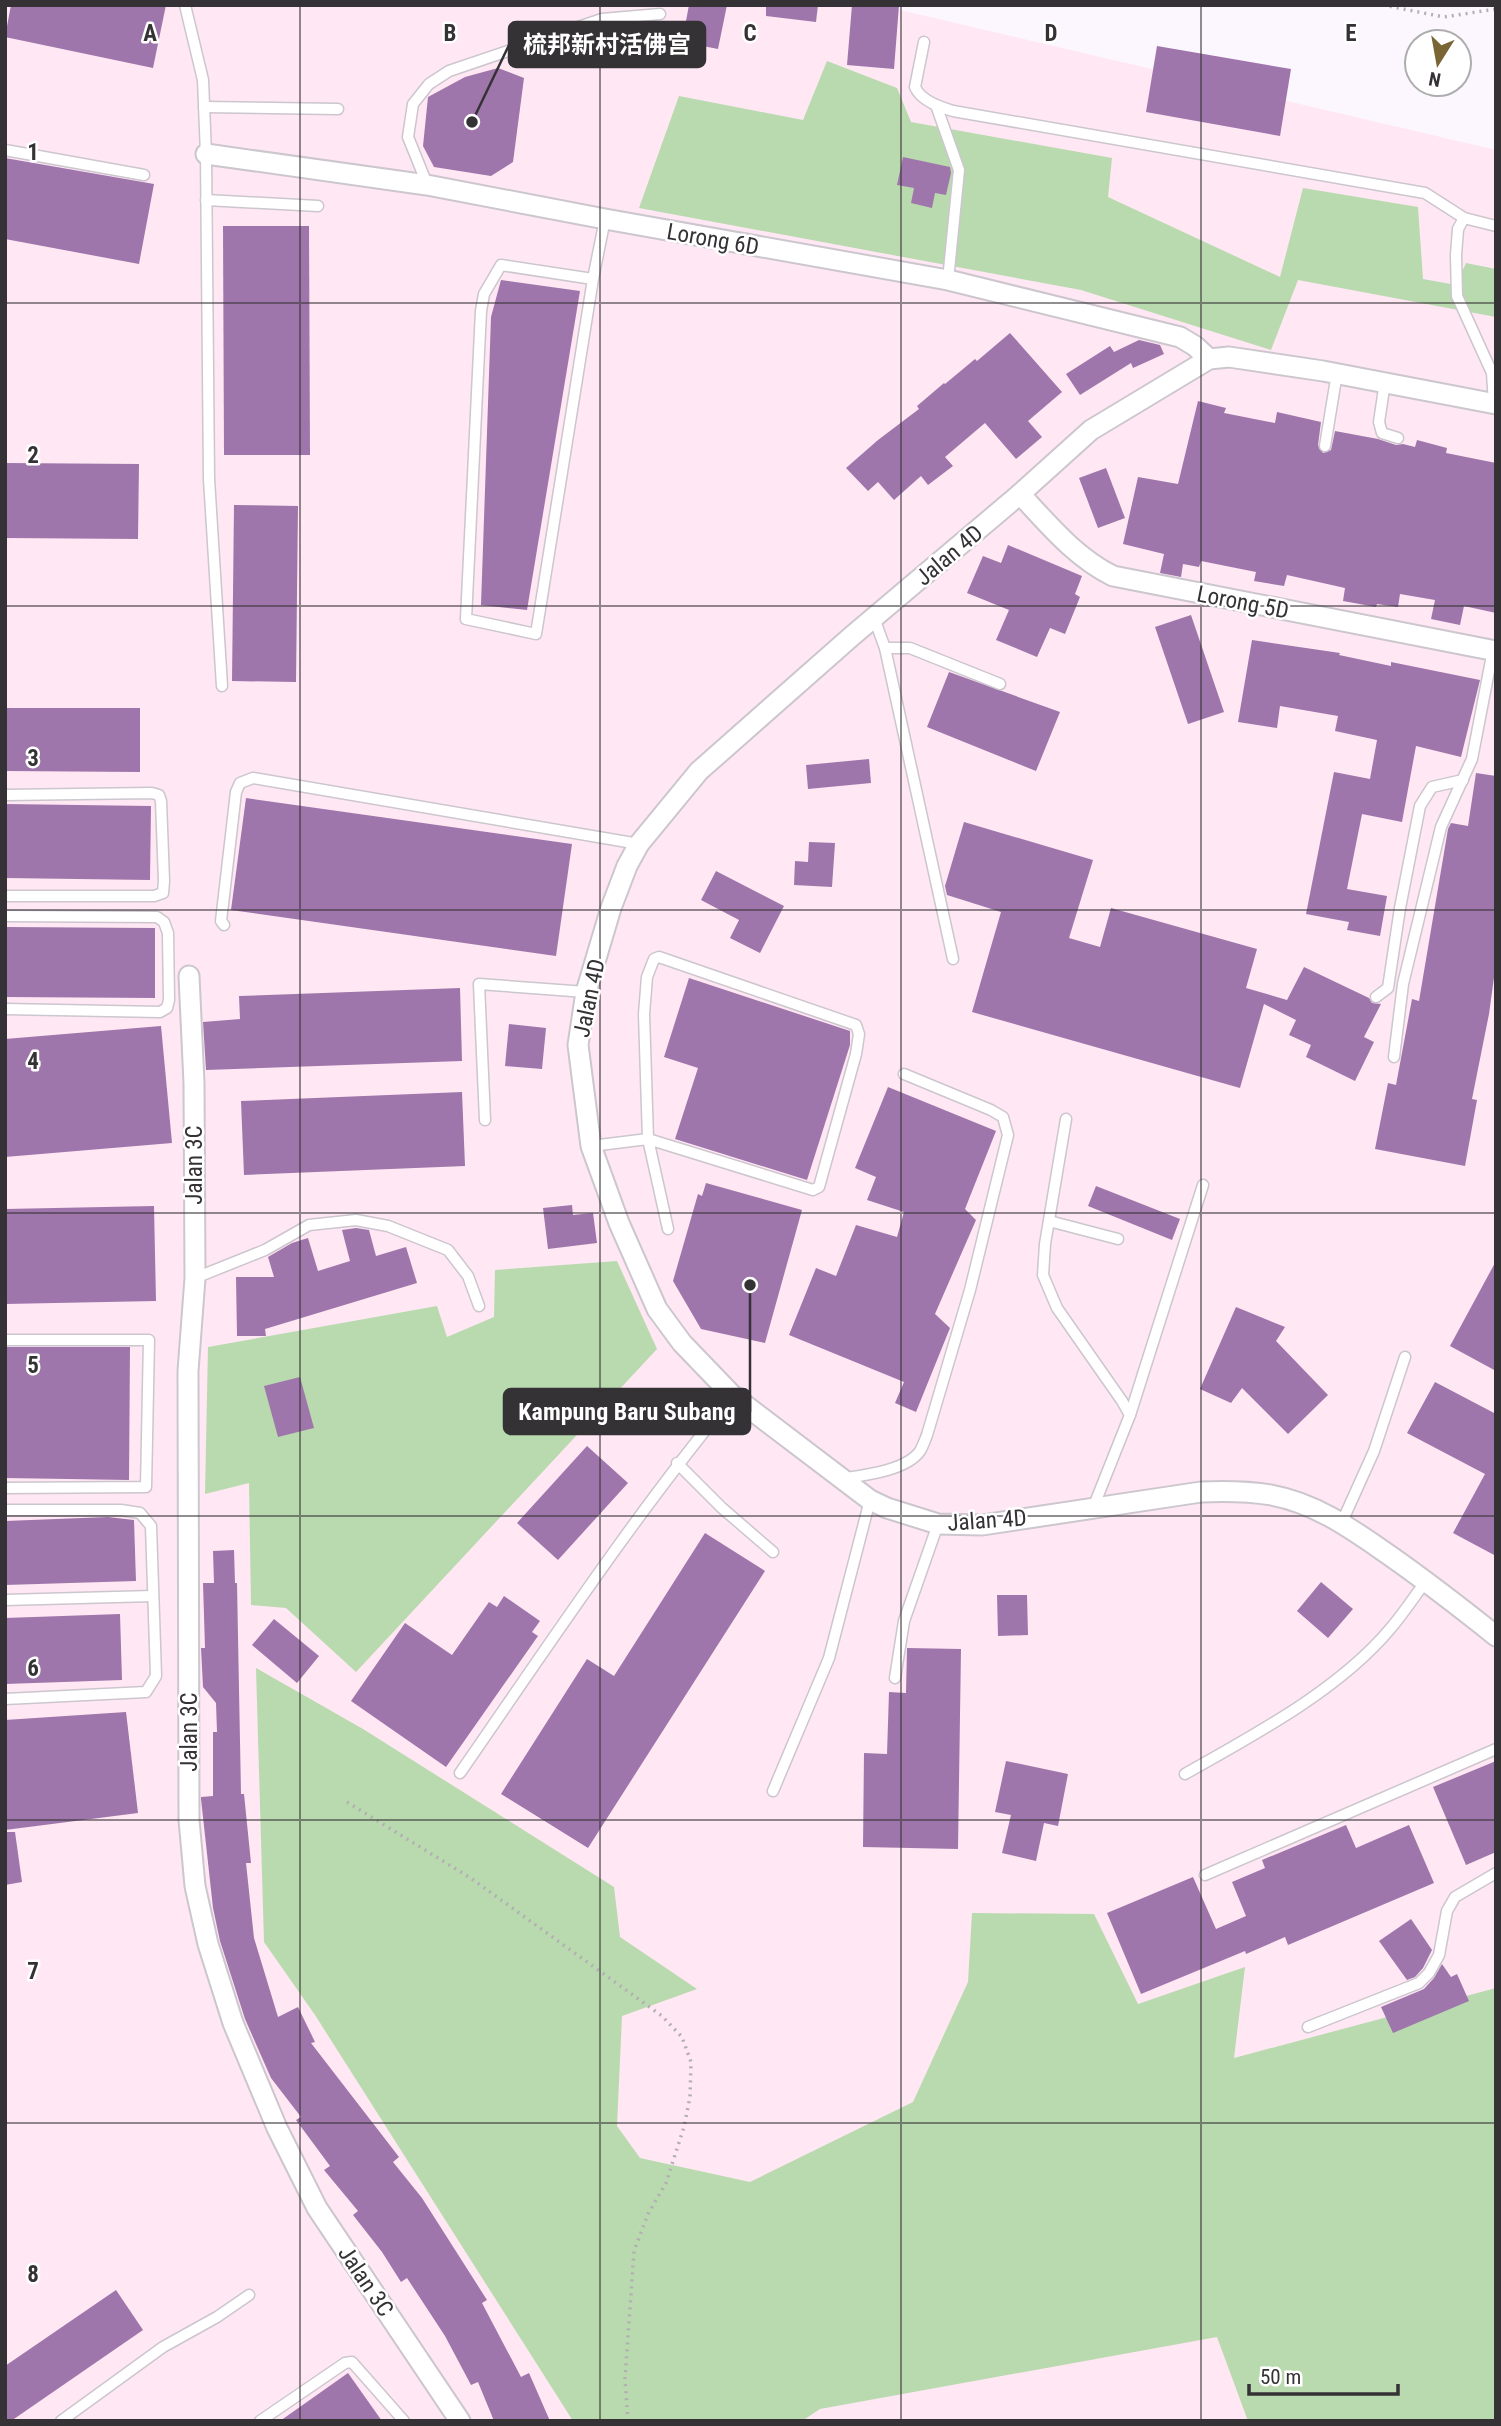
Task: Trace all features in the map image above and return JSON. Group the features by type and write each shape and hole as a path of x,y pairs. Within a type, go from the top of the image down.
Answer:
{"street":[{"name":"Lorong 6D","path":"206,154 427,185 948,280 1180,337 1209,359"},
{"path":"1209,359 1229,357 1337,373 1495,403"},
{"name":"Jalan 4D","path":"1209,359 1091,430 699,771 639,844 627,866 611,908 586,992 578,1045 591,1146 657,1309 682,1343 733,1396 870,1500 938,1524 982,1525 1201,1492 1238,1491 1273,1495 1308,1506 1342,1522 1426,1581 1496,1636"},
{"name":"Lorong 5D","path":"1020,494 1077,554 1094,567 1113,576 1494,651"},
{"name":"Jalan 3C","path":"189,975 194,1083 195,1278 188,1371 189,1820 195,1886 208,1944 233,2023 277,2128 317,2208 460,2421"}],"lane":[{"path":"185,5 203,80 209,479 222,686"},
{"path":"427,185 408,137 413,104 429,84 449,71 602,19 660,14"},
{"path":"923,41 915,87 918,93 936,105 972,115 1425,193 1464,218 1496,226"},
{"path":"936,105 959,170 948,280"},
{"path":"204,107 338,109"},
{"path":"5,150 144,175"},
{"path":"206,200 318,206"},
{"path":"1464,218 1458,229 1457,296 1492,373 1495,403"},
{"path":"593,279 500,265 484,294 466,619 536,634 605,219"},
{"path":"1325,446 1337,373"},
{"path":"1385,382 1379,422 1382,433 1398,438"},
{"path":"873,618 885,648 953,959"},
{"path":"885,648 910,648 1000,684"},
{"path":"1394,1057 1403,984 1441,827 1472,759 1494,651"},
{"path":"224,925 221,921 236,792 240,783 253,778 639,844"},
{"path":"1376,997 1388,988 1420,806 1432,787 1463,780"},
{"path":"5,795 159,795 164,881 163,893 154,896 5,896"},
{"path":"5,916 157,918 164,922 168,933 169,1000 167,1008 160,1012 5,1009"},
{"path":"591,1146 648,1139 813,1190 819,1187 856,1055 859,1034 856,1026 659,957 654,959 647,977 644,1014 648,1139 668,1229"},
{"path":"485,1120 479,984 586,992"},
{"path":"841,1479 879,1472 909,1461 919,1452 927,1435 970,1290 1008,1135 1003,1117 904,1074"},
{"path":"1066,1119 1043,1275 1057,1308 1129,1415"},
{"path":"1093,1509 1129,1415 1203,1185"},
{"path":"195,1278 265,1250 310,1225 356,1220 410,1233 448,1250 468,1276 479,1306"},
{"path":"1049,1221 1118,1238"},
{"path":"5,1340 149,1340 146,1487 5,1488"},
{"path":"1342,1522 1374,1451 1405,1357"},
{"path":"460,1773 610,1556 677,1464 733,1396"},
{"path":"677,1464 773,1552"},
{"path":"773,1791 829,1658 870,1500"},
{"path":"5,1510 121,1510 140,1513 151,1526 156,1676 146,1692 5,1699"},
{"path":"895,1678 905,1621 938,1524"},
{"path":"1185,1774 1278,1721 1350,1667 1390,1630 1426,1581"},
{"path":"5,1600 153,1596"},
{"path":"1205,1875 1496,1749"},
{"path":"1308,2027 1419,1983 1430,1973 1439,1955 1447,1910 1455,1897 1496,1873"},
{"path":"61,2421 163,2347 217,2317 249,2295"},
{"path":"260,2421 345,2363 352,2362 404,2421"}],"path":[{"path":"1384,5 1444,17 1496,9"},
{"path":"347,1802 472,1879 662,2016 682,2037 691,2062 690,2097 684,2127 666,2183 648,2214 634,2251 625,2379 628,2421"}],"shaded area":[{"path":"5,5 879,5 1496,150 1496,2421 5,2421"}],"green space":[{"path":"827,61 897,88 911,122 1112,158 1108,197 1280,277 1303,188 1418,207 1423,279 1456,285 1466,263 1496,269 1496,317 1298,280 1271,350 1081,290 639,208 679,96 803,120"},
{"path":"617,1261 657,1349 356,1672 286,1608 251,1605 249,1483 205,1494 208,1347 437,1306 447,1337 494,1317 495,1270"},
{"path":"256,1668 363,1729 614,1887 620,1937 697,1989 622,2016 617,2126 640,2158 750,2182 913,2102 968,1982 972,1913 1094,1914 1138,2004 1245,1967 1234,2058 1496,1988 1496,2421 1248,2421 1217,2337 820,2409 802,2421 573,2421 315,2015 264,1942"}],"building":[{"path":"11,5 166,5 153,68 5,37"},
{"path":"689,5 727,5 718,49 682,42"},
{"path":"766,5 818,5 816,22 766,16"},
{"path":"852,5 899,5 894,69 847,65"},
{"path":"1157,46 1291,69 1280,136 1146,112"},
{"path":"498,68 524,78 513,162 491,176 434,167 423,146 428,97 465,77"},
{"path":"903,157 950,167 946,195 935,193 932,208 911,203 914,188 897,185"},
{"path":"5,158 154,184 139,264 5,239"},
{"path":"223,226 309,226 310,455 224,455"},
{"path":"501,280 580,291 527,610 481,605 491,317"},
{"path":"1010,333 1062,392 1028,421 1042,437 1016,459 985,423 945,457 953,466 928,485 921,476 894,500 878,482 868,491 846,468 919,409 917,406 944,383 975,359 977,361"},
{"path":"1139,340 1160,345 1164,354 1133,368 1131,363 1080,395 1066,374 1110,346 1114,352"},
{"path":"1198,401 1226,408 1224,413 1275,423 1277,412 1321,422 1318,445 1323,453 1331,450 1335,431 1396,445 1415,447 1417,440 1447,448 1446,453 1496,463 1496,613 1464,606 1460,625 1431,619 1435,600 1400,594 1398,607 1377,604 1376,607 1343,601 1345,588 1287,575 1284,586 1254,581 1256,572 1201,561 1199,567 1183,564 1181,577 1160,573 1164,554 1123,544 1138,477 1178,484"},
{"path":"5,463 139,464 138,539 5,538"},
{"path":"1106,468 1125,518 1098,528 1079,478"},
{"path":"234,505 298,506 296,682 232,681"},
{"path":"1008,545 1082,576 1075,594 1080,597 1065,634 1050,628 1037,657 996,640 1009,610 967,593 983,556 1001,563"},
{"path":"1191,615 1224,712 1188,724 1155,627"},
{"path":"1252,640 1340,653 1339,655 1391,666 1391,662 1480,680 1461,757 1416,746 1402,822 1362,814 1347,889 1387,896 1380,936 1347,930 1349,922 1306,914 1334,772 1370,779 1377,740 1335,731 1338,716 1280,706 1277,728 1238,722"},
{"path":"949,672 1060,712 1036,771 927,727"},
{"path":"5,708 140,708 140,772 5,771"},
{"path":"869,759 871,783 808,789 806,765"},
{"path":"1476,773 1496,776 1496,963 1472,1099 1477,1100 1465,1166 1375,1149 1388,1083 1396,1085 1412,999 1419,1001 1448,829 1451,823 1468,826"},
{"path":"246,798 572,844 556,956 231,910"},
{"path":"5,804 151,806 150,880 5,878"},
{"path":"964,822 1093,860 1069,938 1100,947 1111,908 1257,949 1246,988 1287,1000 1304,967 1369,998 1372,1003 1381,1004 1364,1037 1374,1042 1355,1081 1306,1057 1311,1045 1289,1035 1296,1020 1264,1004 1240,1088 972,1012 1001,912 947,895 945,886"},
{"path":"809,842 835,843 832,887 794,885 795,861 808,862"},
{"path":"716,871 784,906 760,953 730,938 739,920 701,900"},
{"path":"5,927 155,928 155,998 5,997"},
{"path":"689,978 850,1031 850,1045 807,1180 675,1139 698,1068 664,1057"},
{"path":"460,988 462,1061 206,1070 203,1022 240,1019 239,996"},
{"path":"509,1024 546,1028 542,1069 505,1066"},
{"path":"161,1026 172,1143 5,1157 5,1039"},
{"path":"888,1087 996,1131 965,1209 976,1220 935,1314 950,1328 916,1412 895,1403 904,1382 789,1335 816,1268 836,1276 856,1225 897,1237 904,1212 867,1200 876,1177 855,1168"},
{"path":"462,1092 465,1166 244,1175 241,1101"},
{"path":"706,1183 802,1210 765,1343 701,1329 673,1281 698,1194 702,1196"},
{"path":"1096,1186 1180,1219 1172,1240 1088,1206"},
{"path":"572,1205 573,1215 593,1213 597,1243 548,1249 543,1208"},
{"path":"154,1206 156,1301 5,1304 5,1209"},
{"path":"342,1230 369,1230 376,1256 406,1247 417,1283 265,1329 266,1336 237,1336 236,1277 274,1277 268,1257 292,1243 308,1238 318,1271 350,1261"},
{"path":"1496,1261 1496,1371 1450,1346"},
{"path":"1236,1307 1285,1327 1276,1341 1328,1395 1288,1434 1242,1388 1231,1403 1200,1389"},
{"path":"5,1347 130,1347 129,1480 5,1478"},
{"path":"300,1377 314,1428 278,1437 264,1386"},
{"path":"1435,1382 1496,1414 1496,1556 1453,1533 1485,1474 1407,1433"},
{"path":"587,1446 628,1483 558,1560 517,1523"},
{"path":"108,1517 134,1520 136,1581 5,1585 5,1521"},
{"path":"705,1533 765,1571 588,1848 501,1794 587,1659 614,1676"},
{"path":"234,1550 241,1794 244,1794 251,1863 246,1863 254,1938 278,2017 298,2007 315,2042 311,2043 399,2157 393,2162 422,2198 487,2300 482,2303 521,2377 529,2373 550,2421 494,2421 478,2382 471,2385 445,2336 407,2278 401,2282 353,2215 358,2211 324,2170 330,2166 296,2120 301,2117 271,2078 245,2019 220,1941 213,1908 201,1799 213,1796 213,1732 217,1732 216,1703 203,1687 203,1583 214,1583 213,1551"},
{"path":"1321,1582 1353,1609 1328,1638 1297,1611"},
{"path":"997,1595 1027,1595 1028,1635 998,1636"},
{"path":"504,1596 540,1621 532,1632 538,1636 446,1767 351,1701 405,1623 452,1655 489,1602 497,1607"},
{"path":"120,1614 122,1680 5,1684 5,1618"},
{"path":"274,1619 319,1656 297,1683 252,1645"},
{"path":"907,1648 961,1649 958,1849 863,1847 864,1753 887,1754 889,1692 906,1693"},
{"path":"126,1712 138,1813 5,1830 5,1720"},
{"path":"1006,1761 1068,1774 1058,1826 1044,1823 1036,1861 1002,1853 1011,1815 995,1812"},
{"path":"1496,1761 1496,1852 1466,1865 1433,1787"},
{"path":"1346,1825 1356,1848 1409,1825 1434,1883 1288,1945 1285,1937 1141,1994 1107,1913 1193,1877 1216,1929 1246,1916 1232,1882 1265,1868 1262,1860"},
{"path":"5,1832 15,1832 22,1882 5,1885"},
{"path":"1411,1919 1432,1950 1423,1968 1415,1977 1407,1980 1379,1941"},
{"path":"1442,1964 1451,1977 1457,1974 1469,2001 1393,2033 1381,2007 1424,1989"},
{"path":"116,2290 143,2330 11,2421 5,2421 5,2366"},
{"path":"348,2373 382,2421 280,2421"}],"place":[{"name":"梳邦新村活佛宫","path":"472,122"},
{"name":"Kampung Baru Subang","path":"750,1285"}]}
